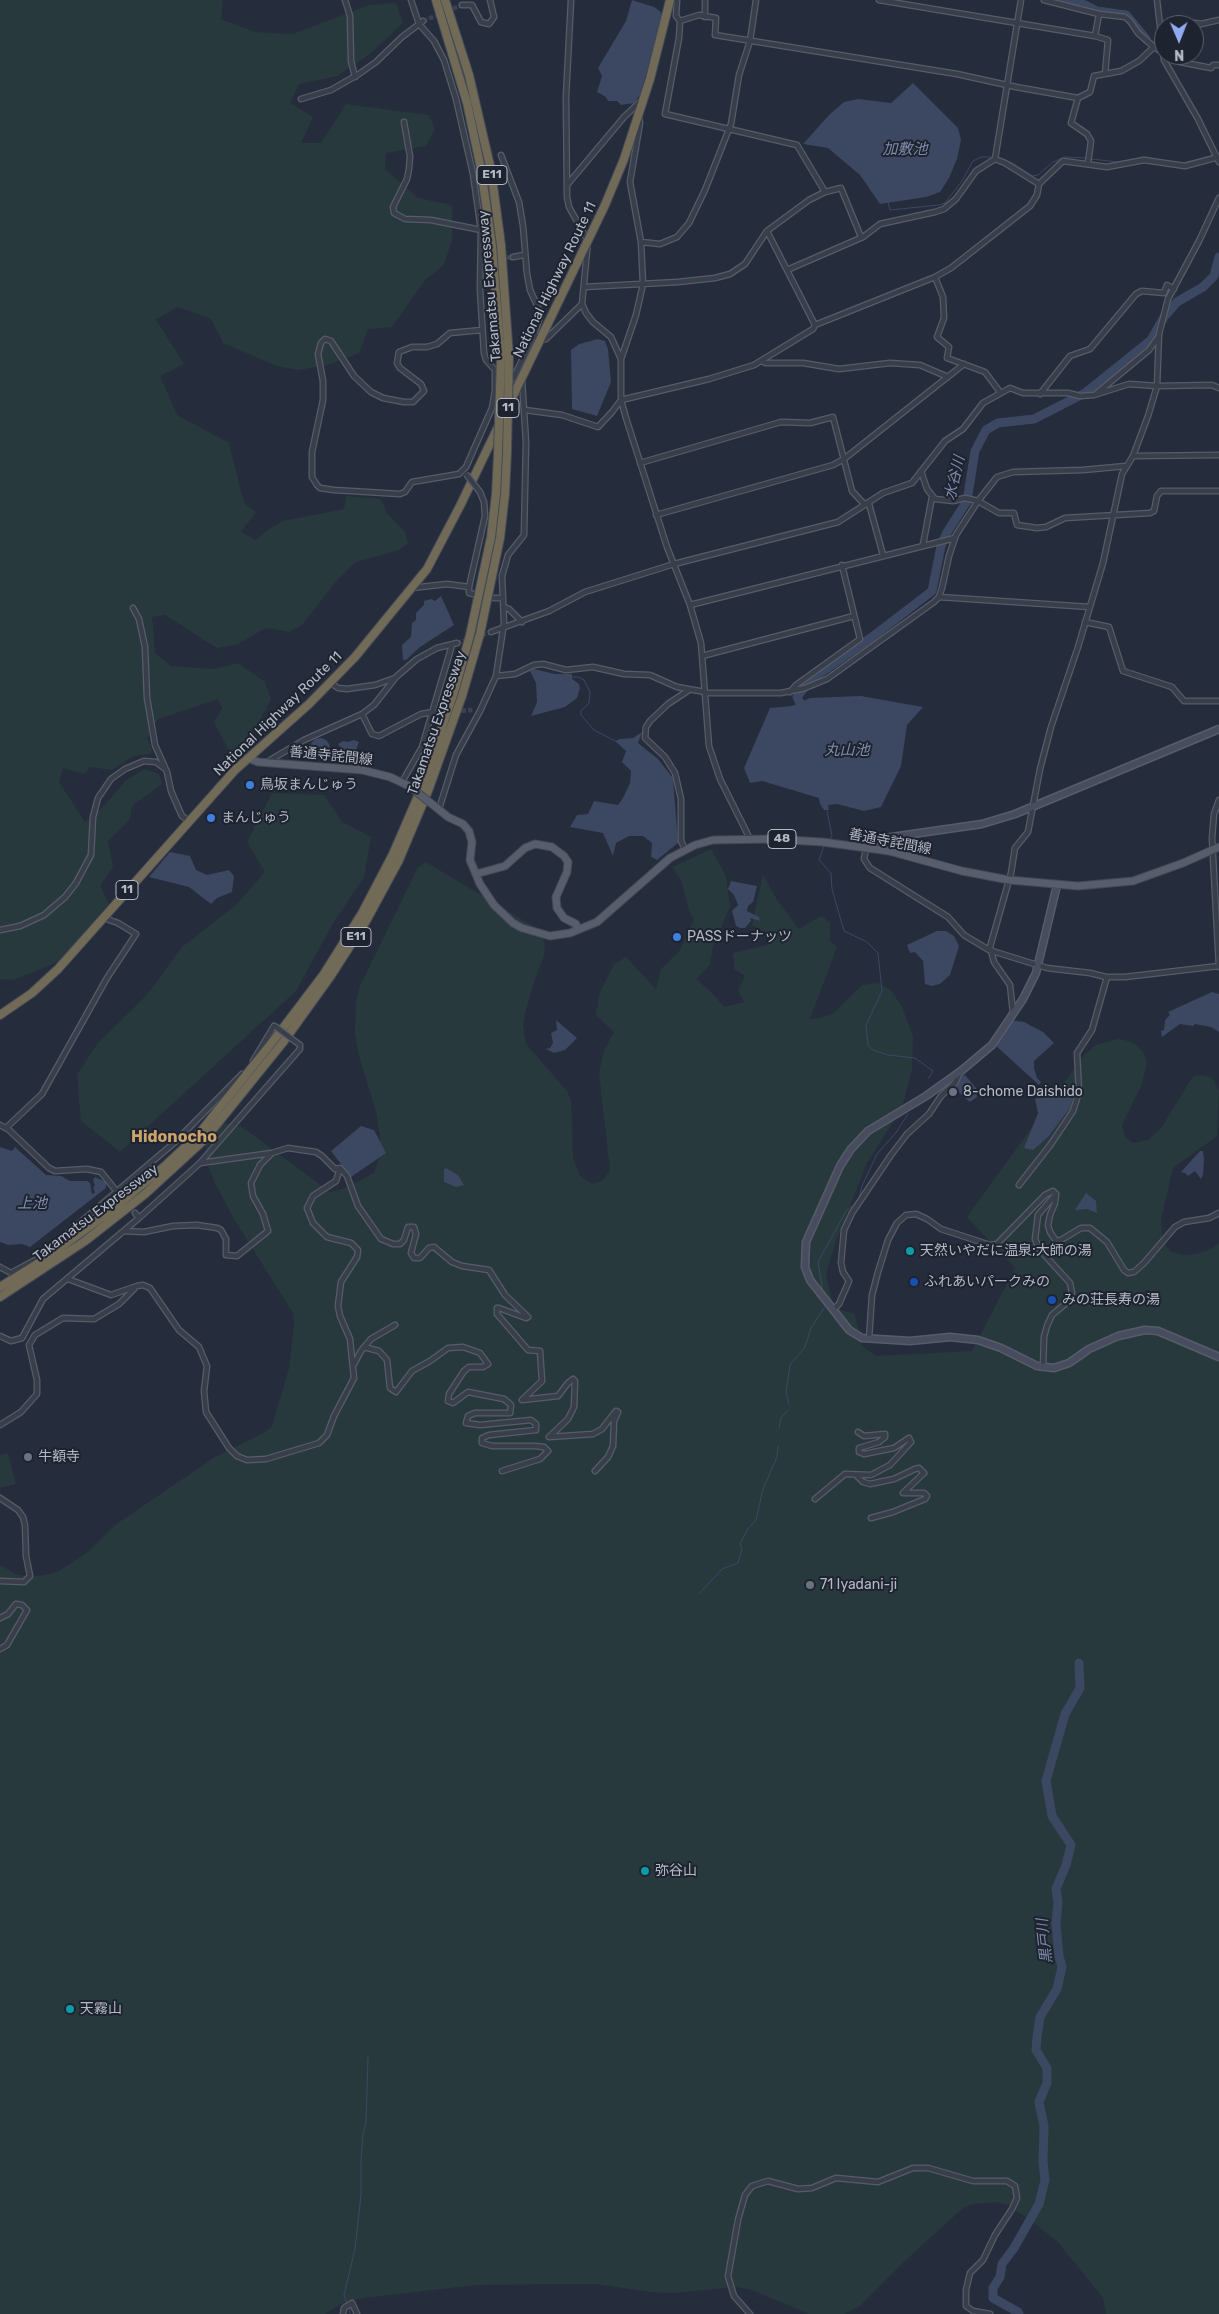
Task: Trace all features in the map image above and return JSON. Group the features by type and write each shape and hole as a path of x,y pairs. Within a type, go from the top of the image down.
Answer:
{"highway":[{"name":"Takamatsu Expressway","path":"436,0 467,103 481,169 505,356"},
{"name":"Takamatsu Expressway","path":"0,1297 93,1235 145,1194 205,1139 284,1041 330,977 366,921 399,860 425,799 462,696 480,634 498,547 505,494 502,453 505,356 501,245 491,170 469,75 445,0"},
{"name":"National Highway Route 11","path":"0,1015 46,982 235,770 331,683 374,636 427,569 541,340 615,182 644,98 670,0"},
{"name":"Takamatsu Expressway","path":"0,1287 44,1259 112,1210 166,1165 198,1135 278,1036 324,974 361,915 392,854 422,787 454,692 474,617 491,537 502,453"}],"main road":[{"name":"善通寺詫間線","path":"248,758 258,762 362,770 402,782 409,786 438,809 463,824 469,831 472,842 470,860 494,905 513,923 522,928 550,936 578,930 602,919 670,858 685,849 713,840 750,839 822,842 889,852 1008,880 1057,885 1098,886 1133,881 1216,849"},
{"path":"476,874 505,866 525,848 535,844 552,847 564,856 568,862 568,872 556,898 557,908 564,918 576,924 578,930"}],"street":[{"path":"345,0 350,16 351,61 355,77"},
{"path":"411,0 421,23 434,41 448,73 473,174 481,230 480,261 484,353 486,360 495,370 495,391 492,408 465,472 412,482 405,492 400,494 334,490 319,487 312,477 311,466 312,452 323,400 323,381 318,354 321,343 325,339 330,339 354,376 371,392 396,401 413,402 424,391 424,386 400,368 397,363 399,352 412,347 427,347 437,344 450,334 482,330"},
{"path":"462,5 472,5 481,22 489,24 494,17 490,0"},
{"path":"571,0 566,97 566,185 569,207 588,241 582,304 593,322 611,337 621,359"},
{"path":"677,0 676,16 680,21 664,114 797,145 825,192"},
{"path":"704,17 705,0"},
{"path":"641,242 660,244 676,237 684,229 705,190 728,129 739,75 750,40 756,0"},
{"path":"879,0 1095,36 1108,40 1105,74"},
{"path":"787,270 861,238 880,224 935,212 949,206 976,171 995,159 1021,0"},
{"path":"680,21 699,15 717,20 715,36 957,74 1078,98 1090,92 1094,76 1121,71 1139,61 1154,47 1138,33 1125,17 1099,14 1044,0"},
{"path":"1157,0 1159,15"},
{"path":"1095,36 1099,14"},
{"path":"1204,23 1219,20"},
{"path":"301,99 331,90 355,77 376,62 395,42 421,23"},
{"path":"525,410 562,415 598,427 621,400 709,379 761,361 813,329 815,325 935,277 966,257 1030,206 1037,195 1039,184 1063,160 1088,160 1107,167 1144,160 1185,166 1217,157 1167,65"},
{"path":"1196,65 1211,68 1213,65 1219,65"},
{"path":"566,185 624,117 644,98"},
{"path":"1078,98 1071,123 1087,134 1091,141 1088,160"},
{"path":"638,114 640,123 630,182 641,242 643,284 636,315 621,359 621,400 656,515 690,605 701,643 708,732 714,762 720,779 750,839"},
{"path":"404,122 410,156 410,169 393,207 394,214 405,219 431,220 481,230"},
{"path":"495,391 513,379 534,335 541,314 530,290 524,255 520,208 501,155"},
{"path":"995,159 1039,184"},
{"path":"584,286 706,279 730,274 745,264 768,231 809,200 825,192 841,188 861,238"},
{"path":"1013,1013 1010,985 994,962 989,950 1015,848 1028,832 1051,727 1086,622 1103,563 1122,474 1132,456 1148,416 1157,386 1159,334 1168,299 1199,241 1219,198"},
{"path":"768,231 815,325"},
{"path":"513,257 524,255"},
{"path":"480,261 487,260"},
{"path":"935,277 943,296 944,318 937,337 949,347 947,358 985,372 1000,392"},
{"path":"1040,394 1070,356 1090,349 1136,294 1142,292 1164,293 1167,285 1174,288"},
{"path":"534,335 541,340 546,339 582,304"},
{"path":"1094,395 1148,350 1159,334"},
{"path":"761,361 766,363 803,363 838,369 890,363 920,365 948,377"},
{"path":"656,515 833,465 844,460 964,364"},
{"path":"438,809 456,755 480,711 496,676 503,629 502,576 505,562 524,535 525,410 522,379"},
{"path":"491,632 549,611 585,592 674,564 838,522 867,505 882,493 912,482 945,441 963,428 977,409 1000,392 1010,388 1023,393 1094,395 1129,384 1157,386 1212,385 1219,388"},
{"path":"640,463 781,422 810,423 833,417 852,491 867,505 883,555"},
{"path":"1132,456 1219,455"},
{"path":"496,676 516,674 534,664 543,664 566,670 593,667 624,674 650,676 689,690 705,693 790,692 826,679 939,597 955,538 978,500 997,477 1013,472 1083,470 1127,466"},
{"path":"921,471 932,497 923,545"},
{"path":"465,472 480,492 484,502 485,516 469,587 469,594 473,594"},
{"path":"932,497 947,501 961,498 978,500 999,513 1014,513 1017,525 1046,528 1065,518 1154,511 1157,496 1161,491 1219,491"},
{"path":"690,605 842,565 955,538"},
{"path":"790,692 796,685 860,639 842,565"},
{"path":"411,588 447,584 469,587"},
{"path":"939,597 1090,607"},
{"path":"494,598 503,598"},
{"path":"504,607 509,609 522,622"},
{"path":"133,608 138,619 145,647 150,722 155,745 170,791 182,816 189,821"},
{"path":"702,656 854,616"},
{"path":"1086,622 1109,627 1123,671 1172,687 1184,701 1219,701"},
{"path":"267,762 309,738 362,714 374,705 396,677 417,659 438,648 455,644 422,747 402,782"},
{"path":"331,683 338,688 347,689 375,685 396,677"},
{"path":"685,849 681,841 681,799 675,772 665,757 645,738 646,727 650,721 668,704 689,690"},
{"path":"473,710 480,711"},
{"path":"362,714 372,734 379,736 421,714 434,712"},
{"path":"1219,729 1032,808 982,824 878,839 866,849 864,859 870,868 948,917 964,935 989,950 1047,968 1107,977 1125,977 1219,966 1216,849 1213,820 1219,800"},
{"path":"0,930 20,926 44,915 65,897 76,883 91,855 93,817 98,798 112,779 125,769 144,762 156,762 164,768"},
{"path":"1057,885 1039,965 1032,983 992,1045 961,1071 926,1096 868,1131 851,1149 840,1166 811,1228 804,1253 810,1280 849,1330 857,1336 869,1339 910,1341 950,1337 978,1340 1001,1348 1043,1368 1062,1366 1103,1341 1131,1332 1145,1330 1166,1333 1219,1357"},
{"path":"6,1128 42,1094 107,978 136,934 118,923 104,918"},
{"path":"1019,1185 1051,1144 1073,1111 1079,1092 1077,1053 1092,1030 1107,977"},
{"path":"0,1267 12,1273 37,1259 174,1143 236,1082 251,1064 274,1026 300,1045 300,1049 200,1163 124,1231 42,1299 22,1338 11,1341 0,1336"},
{"path":"833,1310 839,1304 849,1281 843,1272 841,1263 844,1230 852,1213 890,1155 907,1134 928,1114 941,1096 955,1083 961,1071"},
{"path":"0,1125 6,1128 49,1168 56,1171 87,1169 100,1172 122,1198"},
{"path":"200,1163 272,1153 288,1148 306,1149 322,1156 335,1169 340,1168"},
{"path":"124,1231 144,1232 173,1226 197,1225 216,1228 221,1230 226,1239 226,1255 238,1256 268,1231 263,1214 253,1196 251,1183 260,1165 272,1153"},
{"path":"68,1279 111,1296 137,1286 144,1285 150,1288 179,1330 199,1347 207,1366 204,1391 206,1412 229,1448 237,1456 247,1460 266,1459 319,1443 326,1438 334,1416 353,1383 354,1365 350,1339 340,1316 338,1306 342,1282 357,1257 358,1250 350,1243 327,1237 313,1223 307,1208 313,1196 338,1179 340,1168"},
{"path":"340,1168 347,1176 358,1206 382,1239 393,1244 400,1244 404,1240 408,1227 414,1227 416,1234 411,1256 420,1258 429,1248 434,1247 452,1262 462,1266 489,1270 505,1295 528,1317 526,1318 499,1308 496,1310 501,1320 528,1350 540,1351 542,1381 522,1400 558,1396 568,1383 573,1379 575,1381 574,1407 568,1419 549,1436 552,1438 593,1434 602,1429 616,1411 618,1412 614,1421 613,1446 608,1457 595,1471"},
{"path":"869,1339 872,1295 878,1272 888,1240 897,1223 906,1215 916,1214 927,1218 941,1229 990,1244 997,1244 1045,1196 1054,1191 1056,1194"},
{"path":"1056,1194 1056,1203 1050,1215 1048,1226 1056,1240 1061,1240 1081,1228 1090,1228 1107,1242 1124,1270 1128,1273 1134,1272 1144,1263 1175,1227 1184,1222 1209,1218 1219,1213"},
{"path":"1043,1368 1044,1337 1047,1326 1052,1315 1070,1300 1072,1293 1070,1283 1040,1250 1035,1239 1038,1215 1056,1194"},
{"path":"135,1213 139,1218"},
{"path":"0,1425 21,1412 37,1394 37,1380 29,1345 35,1335 63,1318 94,1319 119,1304 137,1286"},
{"path":"354,1365 371,1339 395,1325"},
{"path":"364,1347 375,1349 383,1354 388,1366 390,1388 396,1392 412,1371 448,1348 463,1347 480,1353 488,1364 483,1367 469,1367 464,1371 449,1394 448,1401 453,1403 468,1392 504,1399 512,1405 510,1413 475,1413 468,1416 466,1423 480,1424 530,1420 536,1424 536,1430 489,1435 482,1438 482,1443 492,1446 544,1447 548,1451 540,1459 502,1471"},
{"path":"815,1499 845,1474 857,1476 871,1475 890,1465 911,1442 909,1438 894,1448 864,1454 859,1452 859,1448 879,1442 885,1437 885,1434 864,1436 858,1432"},
{"path":"857,1476 863,1482 870,1484 894,1479 919,1468 924,1473 903,1493 924,1492 927,1496 925,1499 893,1512 871,1518"},
{"path":"0,1498 18,1510 23,1517 26,1526 26,1556 30,1576 24,1582 0,1581"},
{"path":"0,1618 8,1614 16,1604 22,1604 27,1610 7,1646 0,1649"},
{"path":"750,2314 734,2296 728,2276 738,2220 746,2195 752,2186 768,2181 798,2189 812,2188 836,2178 878,2182 908,2170 928,2168 973,2181 1006,2181 1015,2186 1017,2198 983,2260 970,2274 966,2290 966,2306 973,2311 990,2314"},
{"path":"343,2314 344,2308 352,2303 357,2314"}],"shaded area":[{"path":"0,0 223,0 221,19 255,32 293,34 369,5 396,3 403,23 370,54 337,76 299,84 290,103 313,117 301,143 321,143 346,104 429,115 435,129 426,146 386,153 385,169 418,198 452,205 452,241 443,266 425,280 392,327 368,329 359,353 328,365 298,370 277,366 223,343 211,319 178,307 159,318 155,318 184,364 160,376 177,415 229,443 244,503 256,512 241,532 256,540 269,529 283,521 344,509 346,496 381,499 387,513 405,532 408,543 399,550 356,562 338,579 302,625 289,632 266,628 236,645 217,648 165,615 152,617 155,653 171,666 214,669 238,663 265,682 271,699 249,741 230,753 214,722 222,708 218,699 158,719 147,738 152,750 150,754 134,756 112,770 90,767 85,774 63,768 59,782 85,822 105,805 126,780 145,769 159,774 162,784 132,806 130,819 108,841 113,867 100,886 109,904 60,961 14,980 0,979"},
{"path":"272,793 324,795 342,822 371,837 364,877 332,925 296,991 120,1152 81,1121 77,1075 97,1044 146,996 182,947 236,905 265,872 247,842"},
{"path":"711,849 726,876 730,907 713,946 710,965 696,979 724,1007 744,1002 738,990 745,976 734,969 733,953 768,945 765,933 752,925 763,874 777,900 799,929 821,916 830,922 830,941 837,947 810,1019 824,1017 835,1012 862,985 878,983 890,989 895,996 902,1007 913,1036 912,1070 902,1108 867,1163 835,1244 826,1274 832,1300 838,1309 855,1314 862,1346 876,1356 972,1351 1015,1268 967,1217 1085,1054 1096,1045 1117,1039 1125,1040 1135,1044 1143,1052 1147,1063 1142,1084 1122,1125 1125,1137 1133,1143 1148,1140 1161,1128 1192,1078 1197,1075 1207,1076 1213,1079 1219,1091 1217,1136 1173,1168 1161,1220 1163,1241 1171,1252 1185,1255 1200,1253 1213,1248 1219,1243 1219,2314 1106,2314 1103,2298 1057,2241 1008,2205 995,2202 973,2204 963,2208 908,2258 860,2306 844,2314 809,2314 752,2290 736,2287 673,2293 651,2292 595,2284 560,2284 475,2285 363,2298 341,2304 325,2314 0,2314 0,1565 16,1574 28,1577 59,1571 88,1552 115,1525 215,1457 267,1431 272,1426 289,1368 294,1323 293,1313 234,1219 216,1185 209,1169 205,1140 219,1124 235,1124 249,1132 330,1192 345,1188 374,1173 380,1156 380,1135 376,1111 359,1056 355,1034 356,1001 360,986 418,867 426,862 536,928 542,936 545,945 544,956 535,979 523,1026 526,1044 567,1091 571,1100 573,1158 580,1176 592,1184 603,1180 610,1170 599,1072 604,1051 614,1032 596,1015 599,994 614,964 626,957 656,989 661,969 680,950 694,920 689,910 681,880 672,867"},
{"path":"8,1453 16,1484 0,1488 0,1455"}],"water":[{"path":"632,0 654,7 661,12 661,20 641,93 634,103 621,105 617,101 608,101 606,97 597,92 602,76 598,68 626,21"},
{"name":"加敷池","path":"913,83 958,128 961,140 957,159 949,178 940,192 926,197 880,204 860,175 828,148 803,144 829,115 844,102 858,99 891,103"},
{"path":"598,339 605,341 608,349 611,382 597,416 572,409 571,350 579,344"},
{"path":"441,596 454,625 420,647 406,660 403,660 402,645 411,637 412,623 416,620 416,613 424,605 424,601 431,599 435,601"},
{"path":"534,669 555,674 572,674 572,679 579,684 580,688 577,698 565,707 531,716 537,702 536,683 530,671"},
{"name":"丸山池","path":"861,696 923,707 907,725 901,766 881,807 864,811 837,804 828,805 829,810 824,810 819,798 762,781 750,783 744,768 770,708 792,706 810,698"},
{"path":"642,732 638,743 658,759 673,778 678,843 657,860 651,857 652,843 643,836 629,836 616,843 613,856 603,833 570,827 577,815 588,814 594,801 618,805 630,783 631,771 622,762 626,751 615,741 633,738"},
{"path":"320,738 327,741 330,748 327,755 320,758 313,755 310,748 313,741"},
{"path":"354,740 359,742 355,753 342,750 338,744 343,741"},
{"path":"170,852 190,856 196,870 207,875 229,870 234,876 232,892 217,898 211,904 189,887 149,877"},
{"path":"731,881 757,886 753,902 748,906 747,911 759,917 760,921 750,918 751,921 745,928 736,926 732,911 738,905 734,895 728,889"},
{"path":"937,931 946,931 954,936 959,946 950,975 940,984 932,986 925,984 923,961 915,952 910,953 907,945"},
{"path":"1212,992 1219,994 1219,1032 1211,1027 1180,1024 1162,1037 1161,1031 1164,1030 1165,1020 1170,1015 1168,1012"},
{"path":"556,1020 577,1038 565,1050 554,1053 546,1049 550,1048 553,1043 551,1033 557,1030"},
{"path":"1010,1020 1024,1022 1043,1032 1054,1043 1034,1061 1037,1078 1041,1082 1039,1085 995,1045"},
{"path":"965,1075 976,1088 977,1097 970,1102 956,1090 958,1078"},
{"path":"1067,1086 1074,1088 1070,1108 1048,1137 1033,1150 1024,1148 1038,1113 1035,1099 1056,1087"},
{"path":"361,1126 374,1130 386,1153 351,1177 331,1151"},
{"name":"上池","path":"0,1147 12,1151 15,1147 46,1175 61,1176 70,1181 87,1181 90,1183 92,1194 95,1193 93,1180 95,1177 106,1182 106,1188 30,1247 22,1244 8,1245 0,1242"},
{"path":"1200,1151 1203,1151 1204,1160 1201,1179 1195,1171 1188,1176 1181,1172"},
{"path":"446,1168 458,1175 464,1185 456,1187 444,1182 444,1170"},
{"path":"1086,1193 1096,1201 1097,1213 1087,1209 1075,1210"}],"waterway":[{"path":"1063,0 1085,5 1097,11 1126,15 1146,39"},
{"path":"1177,163 1214,155"},
{"path":"888,202 890,210 945,203 962,181 973,161 981,157 993,157"},
{"path":"999,158 1015,164 1032,176 1038,175 1053,162 1065,157 1087,158"},
{"path":"1091,159 1117,162 1146,157 1170,162"},
{"name":"水谷川","path":"804,711 797,697 810,680 872,637 932,591 941,546 946,534 967,501 975,451 986,430 998,423 1034,419 1085,393 1151,340 1164,317 1177,302 1203,287 1214,276 1219,257"},
{"path":"572,677 579,677 584,680 590,692 589,703 581,711 581,715 594,730 615,741"},
{"path":"827,811 832,836 830,839"},
{"path":"824,846 819,860 831,873 832,889 844,931 867,942 878,953 882,991 866,1025 868,1045 873,1050 888,1055 915,1058 933,1071 928,1079"},
{"path":"859,1198 862,1186 877,1154 895,1134 908,1114"},
{"path":"823,1292 818,1262 846,1211 857,1202"},
{"path":"789,1404 786,1392 790,1365 805,1347 811,1328 824,1308"},
{"path":"779,1428 781,1418 788,1410"},
{"path":"699,1594 722,1569 738,1563 742,1549 740,1544 748,1529 756,1520 763,1489 777,1457 778,1446"},
{"name":"黒戸川","path":"1019,2314 993,2298 993,2288 1000,2277 1002,2264 1014,2248 1039,2204 1045,2180 1043,2162 1044,2126 1039,2102 1047,2083 1047,2068 1036,2050 1037,2037 1040,2017 1057,1989 1062,1967 1056,1924 1058,1902 1056,1889 1066,1865 1071,1845 1052,1816 1046,1781 1065,1714 1080,1688 1079,1663"},
{"path":"347,2304 344,2295 355,2249 361,2195 361,2161 366,2122 368,2057"},
{"path":"349,2307 350,2314"}],"tunnel":[{"path":"423,21 462,5"},
{"path":"487,260 513,257"},
{"path":"457,643 491,632"},
{"path":"455,711 473,710"},
{"path":"436,712 447,711"}],"place":[{"name":"鳥坂まんじゅう","path":"250,785"},
{"name":"まんじゅう","path":"211,818"},
{"name":"PASSドーナッツ","path":"677,937"},
{"name":"8-chome Daishido","path":"953,1092"},
{"name":"天然いやだに温泉;大師の湯","path":"910,1251"},
{"name":"ふれあいパークみの","path":"914,1282"},
{"name":"みの荘長寿の湯","path":"1052,1300"},
{"name":"牛額寺","path":"28,1457"},
{"name":"71 Iyadani-ji","path":"810,1585"},
{"name":"弥谷山","path":"645,1871"},
{"name":"天霧山","path":"70,2009"}],"district":[{"name":"Hidonocho","path":"174,1137"}]}
